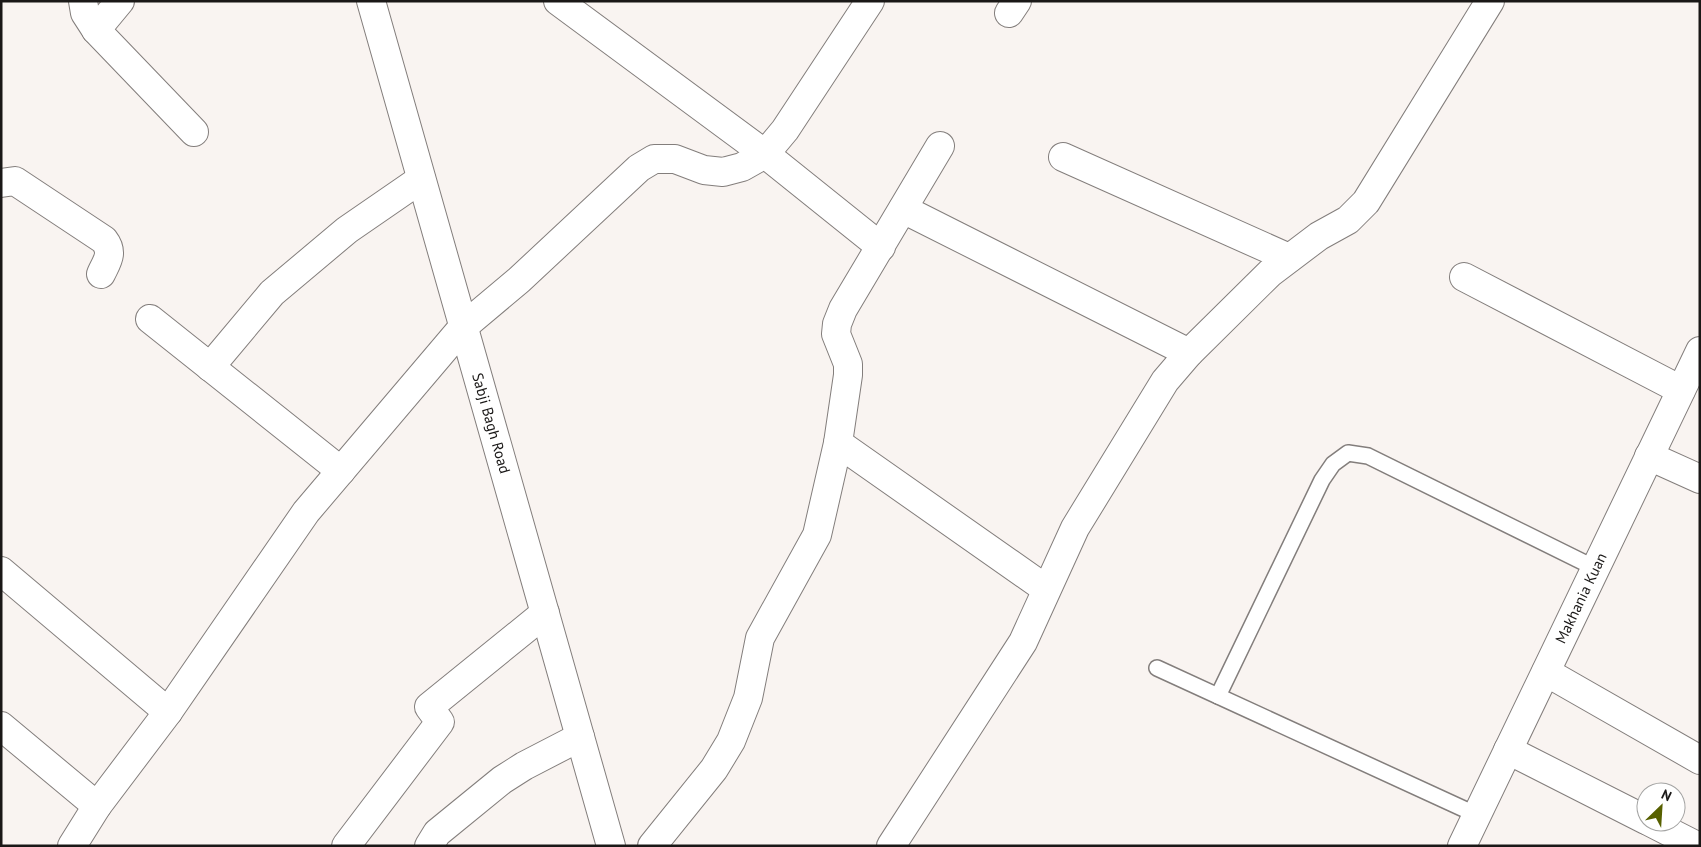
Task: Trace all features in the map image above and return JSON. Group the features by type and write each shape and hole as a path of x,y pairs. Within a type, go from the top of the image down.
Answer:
{"street":[{"path":"83,1 85,13 96,30 194,132"},
{"path":"96,30 120,1"},
{"name":"Sabji Bagh Road","path":"370,1 611,846"},
{"path":"558,1 765,154 881,248"},
{"path":"72,846 97,806 168,712 306,512 463,327 519,280 638,168 654,158 675,159 704,170 723,172 742,167 765,154 785,130 870,1"},
{"path":"891,846 1023,642 1075,528 1165,382 1188,353 1270,273 1289,258 1348,220 1366,202 1490,1"},
{"path":"652,846 714,769 741,721 748,698 760,638 817,535 838,443 848,364 836,334 837,324 843,309 940,146"},
{"path":"1063,157 1289,258"},
{"path":"210,367 272,293 347,230 421,179"},
{"path":"1,183 15,181 104,240 110,248 110,256 101,274"},
{"path":"903,209 1188,353"},
{"path":"1464,277 1681,390"},
{"path":"150,319 341,471"},
{"name":"Makhania Kuan","path":"1462,846 1700,351"},
{"path":"838,443 1046,589"},
{"path":"1649,456 1700,479"},
{"path":"1,571 168,712"},
{"path":"346,846 440,722 429,707 544,613"},
{"path":"1546,672 1700,760"},
{"path":"1,726 97,806"},
{"path":"430,846 437,832 502,780 524,766 580,737"},
{"path":"1508,750 1636,815"},
{"path":"1670,832 1697,846"}],"lane":[{"path":"1218,696 1322,480 1333,464 1348,453 1368,456 1595,568"},
{"path":"1157,668 1477,815"}]}
